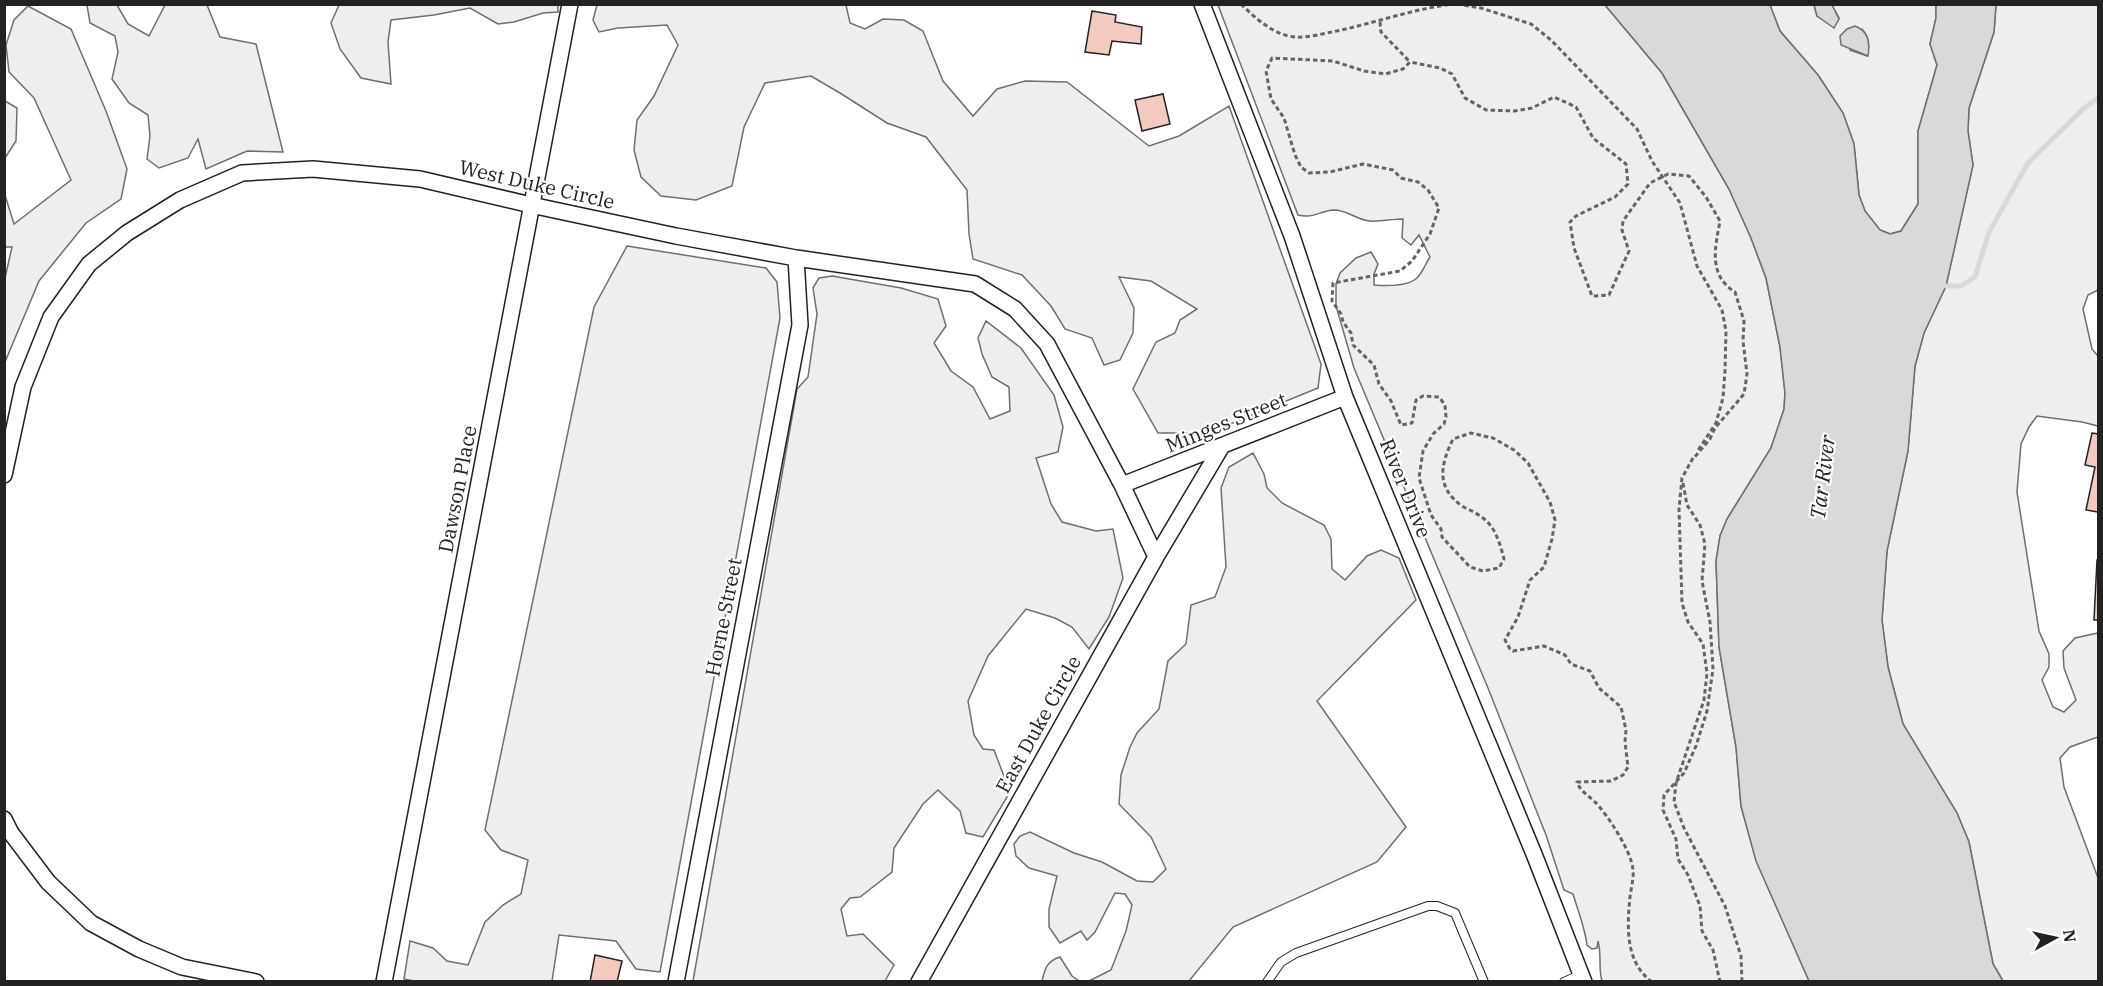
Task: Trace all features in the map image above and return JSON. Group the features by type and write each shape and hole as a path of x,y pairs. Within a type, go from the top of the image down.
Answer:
{"street":[{"name":"Dawson Place","path":"384,981 570,4"},
{"name":"River Drive","path":"1202,4 1292,236 1346,397 1583,978"},
{"name":"West Duke Circle","path":"4,475 23,387 51,317 89,264 127,233 180,200 242,173 313,169 420,178 531,206 676,236 796,258 975,284 1015,309 1047,344 1122,485"},
{"name":"Horne Street","path":"676,981 800,325 796,258"},
{"name":"Minges Street","path":"1122,485 1346,397"},
{"name":"East Duke Circle","path":"919,981 1156,557 1221,446"},
{"path":"1122,485 1156,557"},
{"path":"4,819 11,833 48,882 91,923 139,949 182,968 256,981"}],"lane":[{"path":"1267,981 1281,962 1296,953 1428,906 1437,906 1455,913 1484,981"},
{"path":"1564,981 1583,978"}],"path":[{"path":"1241,4 1256,19 1275,30 1296,37 1318,35 1431,7 1455,4 1477,6 1531,24 1551,40 1637,129 1661,176 1680,203 1697,267 1722,310 1726,331 1723,398 1716,423 1682,478 1679,509 1682,603 1688,622 1702,644 1707,673 1704,700 1676,783 1674,802 1684,828 1725,906 1741,956 1742,981"},
{"path":"1380,21 1381,32 1410,62 1440,68 1452,74 1465,98 1486,110 1514,111 1532,108 1554,97 1576,107 1593,138 1626,164 1628,184 1615,197 1576,216 1570,222 1574,248 1592,296 1609,295 1629,251 1622,230 1623,221 1650,183 1668,174 1689,176 1706,197 1720,221 1714,254 1719,273 1725,286 1735,292 1744,321 1743,341 1747,374 1744,394 1715,428 1710,439 1693,459"},
{"path":"1410,62 1403,69 1385,74 1364,71 1333,61 1272,58 1266,71 1271,99 1284,118 1301,167 1309,173 1330,172 1363,164 1393,170 1401,178 1418,182 1428,190 1439,208 1430,234 1412,261 1400,271 1333,283 1332,301 1351,333 1353,345 1374,365 1379,384 1391,401 1401,424 1412,423 1416,400 1423,396 1439,397 1445,405 1444,424 1433,434 1423,451 1419,478 1431,514 1441,529 1442,537 1470,567 1484,571 1499,568 1504,559 1499,539 1484,518 1463,506 1448,493 1443,477 1443,467 1444,457 1453,439 1471,433 1493,438 1514,450 1528,463 1550,502 1555,520 1544,567 1530,580 1518,617 1505,640 1510,649 1514,651 1544,646 1564,655 1571,664 1590,671 1599,688 1620,707 1626,730 1628,767 1623,775 1611,781 1577,782 1579,788 1603,812 1629,856 1633,869 1630,898 1630,948 1642,974 1652,981"},
{"path":"1682,478 1687,505 1700,525 1706,544 1702,581 1710,622 1713,669 1703,727 1684,773 1664,795 1663,810 1676,839 1678,859 1688,875 1700,906 1702,931 1713,950 1720,981"}],"shaded area":[{"path":"558,4 558,12 543,13 514,22 498,24 470,8 391,20 388,42 391,84 361,78 340,49 331,23 339,5"},
{"path":"87,5 117,5 128,24 149,36 165,5 207,5 220,37 256,44 283,152 247,151 206,169 198,139 188,158 159,168 147,159 150,136 148,115 129,103 112,79 118,52 115,36 90,23"},
{"path":"597,5 846,5 850,23 865,29 883,19 904,20 923,31 943,81 973,116 997,89 1025,81 1067,82 1149,146 1179,136 1229,106 1321,364 1318,388 1208,433 1158,433 1133,389 1156,342 1175,333 1180,320 1197,309 1151,281 1119,277 1134,308 1133,333 1120,360 1104,365 1092,338 1065,329 1051,306 1022,275 973,259 969,234 967,190 926,137 887,123 811,76 765,83 744,127 732,186 696,200 661,196 641,177 634,150 637,120 654,96 678,45 667,25 618,28 599,32 593,20"},
{"path":"1218,5 1605,5 1662,73 1729,189 1751,238 1766,278 1780,347 1785,393 1784,409 1771,448 1727,519 1720,536 1716,561 1719,647 1736,747 1741,806 1756,860 1809,981 1602,981 1598,941 1597,948 1592,949 1587,945 1573,894 1564,890 1546,835 1488,688 1354,368 1336,306 1336,284 1340,273 1356,258 1371,252 1378,264 1374,274 1374,285 1391,286 1413,281 1421,273 1430,257 1419,235 1411,245 1402,238 1403,219 1370,221 1334,210 1308,216 1298,215"},
{"path":"1770,5 1814,5 1817,16 1839,18 1832,5 1936,5 1936,18 1930,44 1937,65 1918,131 1918,204 1901,231 1890,234 1880,230 1865,211 1859,195 1854,144 1843,113 1818,75 1780,31","holes":["1862,29 1868,42 1867,56 1850,50"]},
{"path":"1996,5 2098,5 2098,290 2088,295 2083,309 2092,349 2098,356 2098,426 2037,416 2021,444 2017,492 2039,631 2049,654 2049,667 2042,680 2053,707 2064,712 2076,700 2064,668 2063,651 2075,638 2098,633 2098,737 2070,747 2060,758 2064,787 2098,878 2098,981 2003,981 1993,964 1969,842 1957,813 1903,724 1888,667 1882,620 1887,551 1908,451 1915,366 1924,333 1946,286 1973,165 1968,131 1969,108 1994,32"},
{"path":"28,6 71,29 106,111 127,169 121,199 86,223 39,281 5,362 5,278 12,247 5,247 5,195 14,224 71,180 34,98 9,72 6,45 14,20"},
{"path":"5,101 17,108 16,141 5,158"},
{"path":"627,246 766,268 777,282 780,318 660,972 636,969 616,941 559,935 552,981 419,982 404,979 410,941 433,948 447,961 468,965 485,922 503,905 521,894 528,860 501,850 485,830 594,307"},
{"path":"832,276 901,288 938,299 946,326 934,343 951,371 973,387 990,419 1010,411 1009,387 992,377 982,354 978,338 986,321 1021,348 1054,395 1063,427 1058,452 1036,458 1051,504 1062,522 1096,531 1113,529 1123,578 1109,617 1089,649 1072,627 1055,618 1026,609 988,656 968,701 974,735 983,749 994,750 1010,792 983,837 966,833 960,811 938,790 923,804 894,848 892,872 860,897 850,898 841,909 847,936 863,934 894,965 885,981 693,981 797,389 808,377 817,314 813,288 819,278"},
{"path":"1253,453 1264,474 1267,488 1282,503 1324,525 1331,539 1332,569 1345,580 1367,556 1381,550 1399,558 1416,600 1317,701 1406,827 1377,862 1233,927 1189,981 1089,981 1111,970 1126,931 1132,905 1125,894 1115,893 1095,932 1087,940 1081,931 1060,943 1049,927 1049,909 1057,876 1029,868 1016,856 1014,844 1020,836 1030,832 1074,853 1102,862 1137,881 1153,882 1166,869 1151,837 1119,804 1121,775 1137,733 1159,709 1168,661 1186,644 1191,605 1215,597 1226,567 1221,488 1229,467"},
{"path":"1060,957 1072,976 1079,981 1042,981 1047,966"}],"water":[{"name":"Tar River","path":"1605,5 1770,5 1780,31 1818,75 1843,113 1854,144 1859,195 1865,211 1880,230 1890,234 1901,231 1918,204 1918,131 1937,65 1930,44 1936,18 1936,5 1996,5 1994,32 1969,108 1968,131 1973,165 1946,286 1924,333 1915,366 1908,451 1887,551 1882,620 1888,667 1903,724 1957,813 1969,842 1993,964 2003,981 1809,981 1756,861 1741,806 1736,747 1719,647 1716,561 1720,536 1727,519 1771,448 1784,409 1785,393 1780,347 1766,278 1729,189 1662,73"},
{"path":"1814,5 1832,5 1839,19 1834,28 1817,16"},
{"path":"1855,26 1860,28 1868,38 1868,56 1841,45 1840,36 1847,29"}],"building":[{"path":"1092,11 1116,15 1115,22 1142,27 1141,44 1112,41 1109,55 1085,52"},
{"path":"1163,94 1170,124 1142,131 1135,100"},
{"path":"2092,433 2098,434 2098,512 2086,510 2095,467 2085,465"},
{"path":"2097,560 2098,620 2094,620"},
{"path":"595,955 622,961 617,982 590,982"}],"waterway":[{"path":"1941,284 1961,286 1975,277 1989,232 2028,163 2083,109 2098,98"}]}
